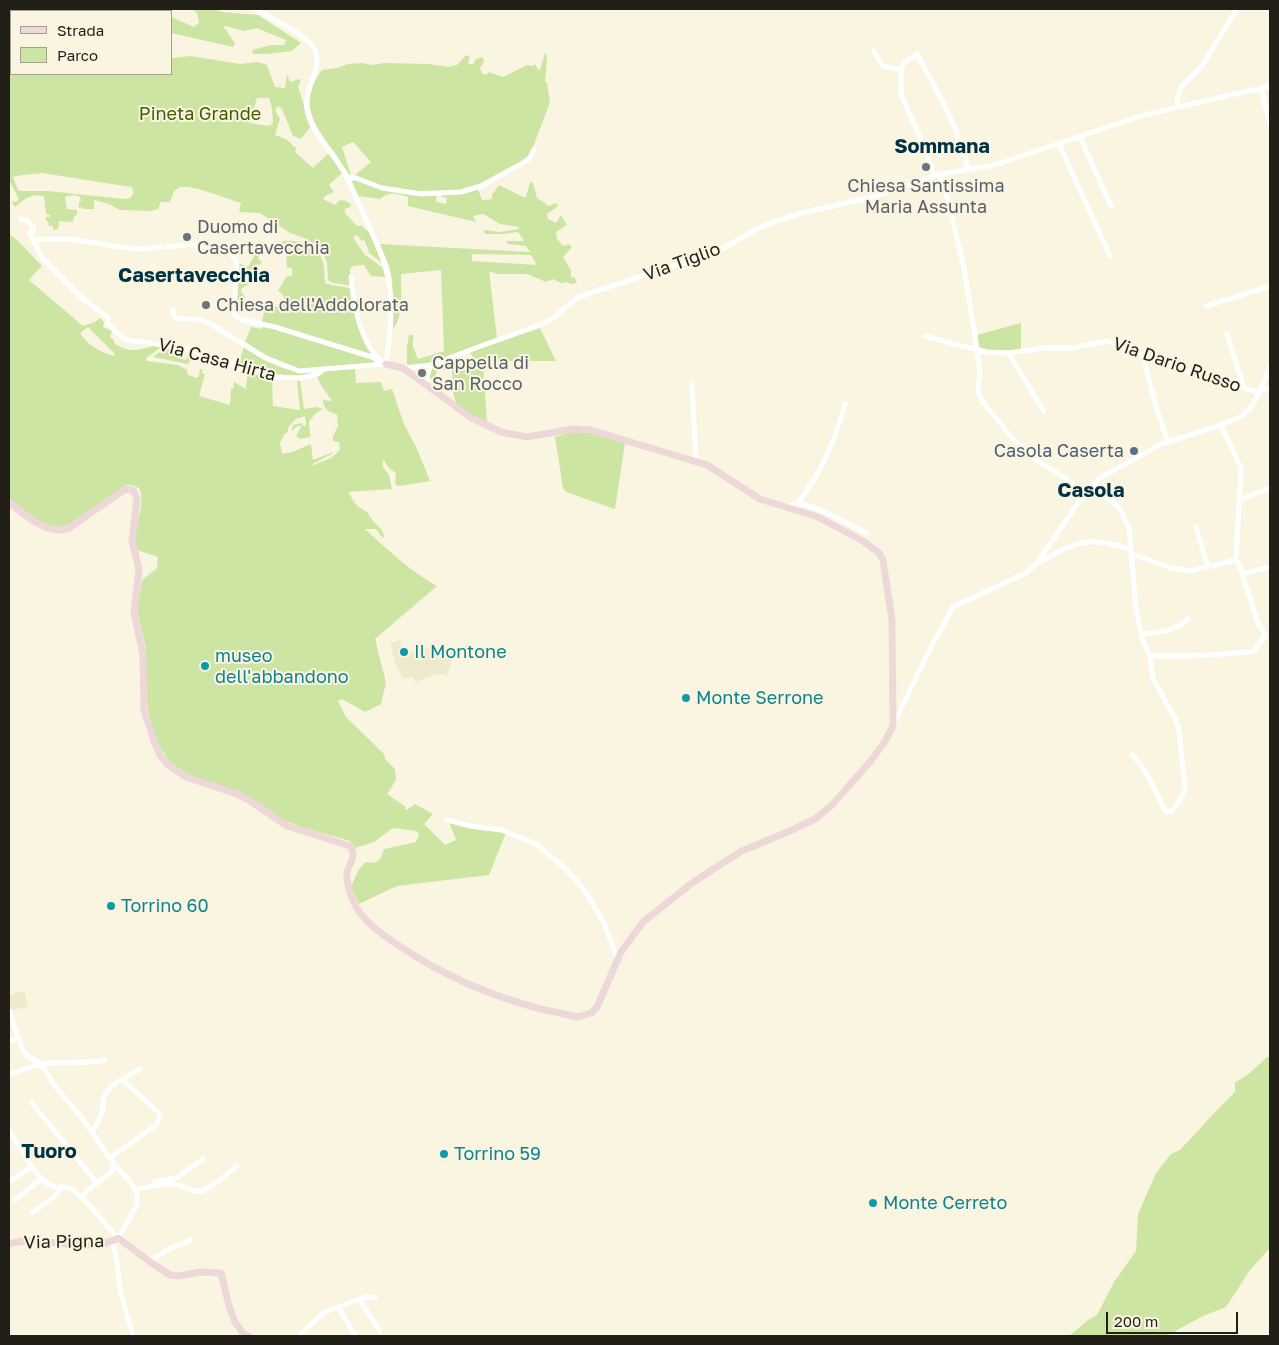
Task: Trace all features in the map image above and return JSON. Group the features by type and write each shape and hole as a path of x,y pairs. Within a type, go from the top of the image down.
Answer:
{"street":[{"path":"9,9 35,9"},
{"path":"255,9 305,38 314,47 318,60 307,95 308,117 347,178 378,248 388,276 391,310 386,364"},
{"path":"1178,106 1176,102 1182,86 1202,66 1237,9"},
{"path":"874,51 882,66 900,68"},
{"path":"934,175 901,94 900,68 917,54 943,101 968,168"},
{"name":"Via Tiglio","path":"403,368 431,365 540,325 553,318 578,298 718,251 776,221 872,197 934,175 989,166 1144,115 1270,86"},
{"path":"1261,88 1270,125"},
{"path":"1080,137 1112,206"},
{"path":"1059,144 1110,256"},
{"path":"347,178 356,178 382,188 421,194 461,192 481,186 521,164 528,159 534,150"},
{"path":"940,174 964,268 980,374 978,390 982,401 1014,440 1024,449 1038,461 1085,493"},
{"path":"21,218 34,228 30,233 33,241 45,238 67,238 134,249 188,245 213,245 233,249 232,255 237,263 235,315 243,320 262,324 403,368 470,417 501,432 527,437 573,428 591,430 696,461 717,470 749,494 818,517 841,528 872,547 883,560 892,620 893,726"},
{"name":"Via Casa Hirta","path":"33,241 40,256 51,268 80,296 103,313 108,318 108,324 111,329 127,340 184,348 273,377 301,378 318,374 324,369"},
{"path":"351,277 354,306 363,331 374,353 386,364"},
{"path":"1206,306 1270,286"},
{"path":"173,310 176,318 200,320 209,323 266,358 292,370 308,371 386,364"},
{"path":"1227,334 1244,388"},
{"name":"Via Dario Russo","path":"925,336 977,349 1008,353 1044,348 1073,348 1104,340 1143,356 1221,383 1260,390 1270,389"},
{"path":"1008,353 1044,411"},
{"path":"1143,356 1157,410 1168,442"},
{"path":"427,386 427,376 431,365"},
{"path":"1037,564 1085,493 1100,478 1145,452 1242,416 1251,407 1270,367"},
{"path":"692,385 696,461"},
{"path":"796,504 810,487 832,445 845,404"},
{"path":"1150,656 1191,656 1252,652 1268,635 1258,623 1236,560 1241,468 1221,425"},
{"path":"1089,488 1114,503 1120,509 1129,528 1136,609 1150,656 1154,678 1176,721 1181,746 1185,788 1180,800 1172,811 1165,811 1157,790 1139,762 1132,756"},
{"path":"1239,500 1270,488"},
{"path":"9,502 42,526 60,532 68,530 124,490 128,489 134,492 137,500 132,541 140,569 134,613 143,655 144,710 154,741 160,755 167,764 186,777 237,794 287,826 350,846 354,850 354,858 349,866 347,875 358,910 377,931 443,973 482,990 541,1009 578,1017 591,1013 597,1007 626,944 643,922 692,883 742,851 815,819 832,805 884,743 953,607 1026,573 1037,564 1066,548 1088,541 1106,543 1131,551 1171,568 1191,571 1236,560"},
{"path":"786,507 803,504 866,533"},
{"path":"1196,527 1208,567"},
{"path":"1242,574 1270,567"},
{"path":"1142,634 1174,629 1188,619"},
{"path":"447,820 470,826 502,830 536,844 566,869 584,891 604,923 618,961"},
{"path":"9,1011 26,1055 42,1064 54,1085 137,1193 137,1204 115,1240 122,1294 133,1336"},
{"path":"9,1042 18,1038"},
{"path":"9,1074 42,1064 70,1061 91,1063 105,1060"},
{"path":"92,1132 102,1114 104,1097 108,1090 140,1069"},
{"path":"110,1158 156,1125 160,1118 160,1114 126,1083"},
{"path":"31,1102 97,1183"},
{"path":"9,1131 31,1167 41,1178 55,1187 68,1186 81,1196 90,1204 115,1240 170,1275 180,1276 200,1272 221,1274 235,1322 245,1336"},
{"path":"156,1186 155,1182 178,1177 203,1159"},
{"path":"81,1196 112,1171 113,1163"},
{"path":"135,1189 178,1184 194,1191 200,1191 207,1189 236,1166"},
{"path":"9,1182 31,1167"},
{"path":"15,1200 41,1178"},
{"path":"32,1213 48,1204 62,1187"},
{"name":"Via Pigna","path":"9,1244 29,1242 95,1245 115,1240"},
{"path":"150,1261 171,1248 191,1240"},
{"path":"299,1336 323,1313 359,1299 375,1296"},
{"path":"359,1299 380,1330"},
{"path":"338,1307 356,1336"}],"shaded area":[{"path":"400,640 404,655 418,649 452,647 451,663 447,676 436,674 416,682 413,677 403,679 395,663 390,643"},
{"path":"24,991 28,1007 12,1010 9,995"}],"green space":[{"name":"Pineta Grande","path":"193,9 213,9 223,12 258,15 301,43 292,51 253,54 252,50 271,45 284,45 286,40 257,28 244,31 226,26 223,26 235,43 233,47 172,33 172,17 194,27 199,23 197,13"},
{"name":"Pineta Grande","path":"9,13 10,75 172,75 172,58 191,56 240,64 257,62 267,65 275,87 285,88 287,74 290,82 301,80 298,87 311,126 301,139 293,136 282,109 278,106 275,110 280,119 275,135 286,139 296,148 295,152 313,168 329,153 342,173 329,185 334,192 323,199 335,205 340,200 351,204 350,207 345,209 345,213 357,226 361,225 369,232 382,263 368,252 364,240 362,241 357,235 353,237 364,254 383,268 385,277 371,276 364,265 353,266 350,269 350,286 330,282 328,280 327,263 324,255 316,245 307,239 290,233 260,213 239,212 241,203 202,190 179,187 174,191 170,202 161,202 158,209 151,211 120,210 109,204 94,200 94,209 83,209 83,207 79,208 80,197 75,195 65,197 67,209 77,210 77,215 74,216 73,222 59,221 58,229 53,230 53,226 49,226 48,221 46,221 46,217 50,217 50,215 46,214 44,196 31,196 15,207 12,202 16,202 19,199 9,180","holes":["257,98 269,98 273,123 269,126 249,123","42,173 131,187 133,194 130,198 124,199 48,191 22,191 18,190 13,177"]},
{"path":"546,52 545,81 550,102 533,147 528,156 522,161 480,186 461,190 419,191 379,186 355,175 371,162 353,142 342,147 350,175 315,123 311,113 311,93 322,70 362,63 372,65 384,63 429,64 448,67 457,65 466,55 470,57 468,64 473,64 476,59 483,57 484,62 480,68 482,73 486,75 489,72 503,77 527,65 533,66 535,64 539,71"},
{"path":"353,179 383,190 437,194 436,202 446,204 447,198 442,197 441,194 462,194 478,189 482,200 492,199 492,195 499,185 526,197 530,182 533,183 537,198 549,206 556,203 558,206 547,214 548,219 556,223 561,215 567,225 556,232 557,239 563,246 569,244 572,247 563,257 571,270 571,277 575,278 577,283 561,283 553,279 546,282 527,274 497,274 489,271 497,338 430,363 407,366 409,335 413,335 413,347 418,359 444,351 441,270 401,274 399,317 393,330 392,278 380,244 530,252 526,246 508,244 506,241 524,241 518,232 485,234 484,230 500,232 518,229 519,227 500,224 483,214 473,216 476,222 408,206 408,197 397,194 383,196 380,199 358,196 352,182","holes":["472,254 531,255 537,265 472,261"]},
{"path":"9,234 42,266 29,280 83,326 100,318 104,322 103,327 112,331 110,337 114,340 114,343 120,347 136,350 160,344 163,346 146,358 147,361 178,365 187,370 188,375 197,378 200,369 202,369 202,373 205,374 199,396 230,405 231,389 233,389 234,382 246,389 248,372 272,379 273,406 300,410 297,381 300,380 304,409 316,407 323,409 315,414 309,422 310,437 300,439 296,436 301,426 291,431 293,425 302,423 303,426 306,425 305,416 296,419 289,426 287,433 285,433 280,443 282,454 311,444 313,460 333,452 311,466 331,458 340,450 339,442 333,441 333,436 338,426 337,414 331,413 325,408 323,400 332,401 317,377 324,371 355,369 356,383 381,382 384,391 392,389 404,424 430,481 399,486 395,484 396,473 388,467 383,459 383,467 389,475 392,489 348,492 357,506 367,512 382,530 385,538 376,529 365,529 408,567 437,586 375,639 386,683 381,704 365,712 342,699 338,701 346,717 384,754 385,759 395,769 396,780 387,794 406,807 405,809 407,810 415,804 433,814 424,824 445,845 456,840 449,822 479,828 484,831 488,829 506,833 489,875 397,886 359,904 351,886 359,869 366,862 376,862 382,856 384,849 416,842 419,835 417,831 393,828 374,842 355,848 350,841 301,827 281,819 256,801 194,778 171,764 157,742 146,699 146,649 137,610 142,580 157,568 158,557 137,550 135,538 141,500 139,488 126,485 68,525 60,526 52,526 36,519 9,498","holes":["88,327 115,354 113,356 95,348 80,333"]},
{"path":"282,241 296,241 309,245 319,253 322,259 325,283 351,289 354,310 374,356 262,322 264,312 262,310 273,312 274,307 280,306 284,299 283,295 278,291 287,276 292,276 292,268 287,267 286,257 291,255 290,250 271,250 260,254 258,259 262,262 255,267 259,270 258,274 253,276 255,281 242,288 241,291 245,297 245,304 239,304 239,300 236,300 238,263 248,267 258,249 282,243"},
{"path":"1021,323 1021,349 1012,351 988,350 979,347 977,335"},
{"path":"264,326 374,359 375,361 373,363 300,369 269,358 245,342 251,327 262,329"},
{"path":"540,328 556,361 475,361 470,352"},
{"path":"167,346 178,348 178,358 186,360 188,356 193,361 190,361 188,364 153,357"},
{"path":"244,347 279,367 298,372 318,372 308,375 288,376 238,365"},
{"path":"448,364 483,364 487,423 457,407 453,392 452,370 437,370 435,378 429,379 432,368"},
{"path":"572,432 592,433 625,443 615,509 566,492 563,488 555,437"},
{"path":"1267,1057 1270,1057 1270,1248 1250,1270 1226,1307 1203,1316 1166,1336 1069,1336 1097,1315 1114,1282 1136,1251 1138,1214 1156,1173 1171,1154 1180,1150 1235,1092 1235,1083 1251,1072"}],"place":[{"name":"Chiesa Santissima Maria Assunta","path":"926,167"},
{"name":"Duomo di Casertavecchia","path":"187,237"},
{"name":"Chiesa dell'Addolorata","path":"206,305"},
{"name":"Cappella di San Rocco","path":"422,373"},
{"name":"Casola Caserta","path":"1134,451"},
{"name":"Il Montone","path":"404,652"},
{"name":"museo dell'abbandono","path":"205,666"},
{"name":"Monte Serrone","path":"686,698"},
{"name":"Torrino 60","path":"111,906"},
{"name":"Torrino 59","path":"444,1154"},
{"name":"Monte Cerreto","path":"873,1203"}],"district":[{"name":"Sommana","path":"942,147"},
{"name":"Casertavecchia","path":"194,276"},
{"name":"Casola","path":"1091,491"},
{"name":"Tuoro","path":"49,1152"}]}
